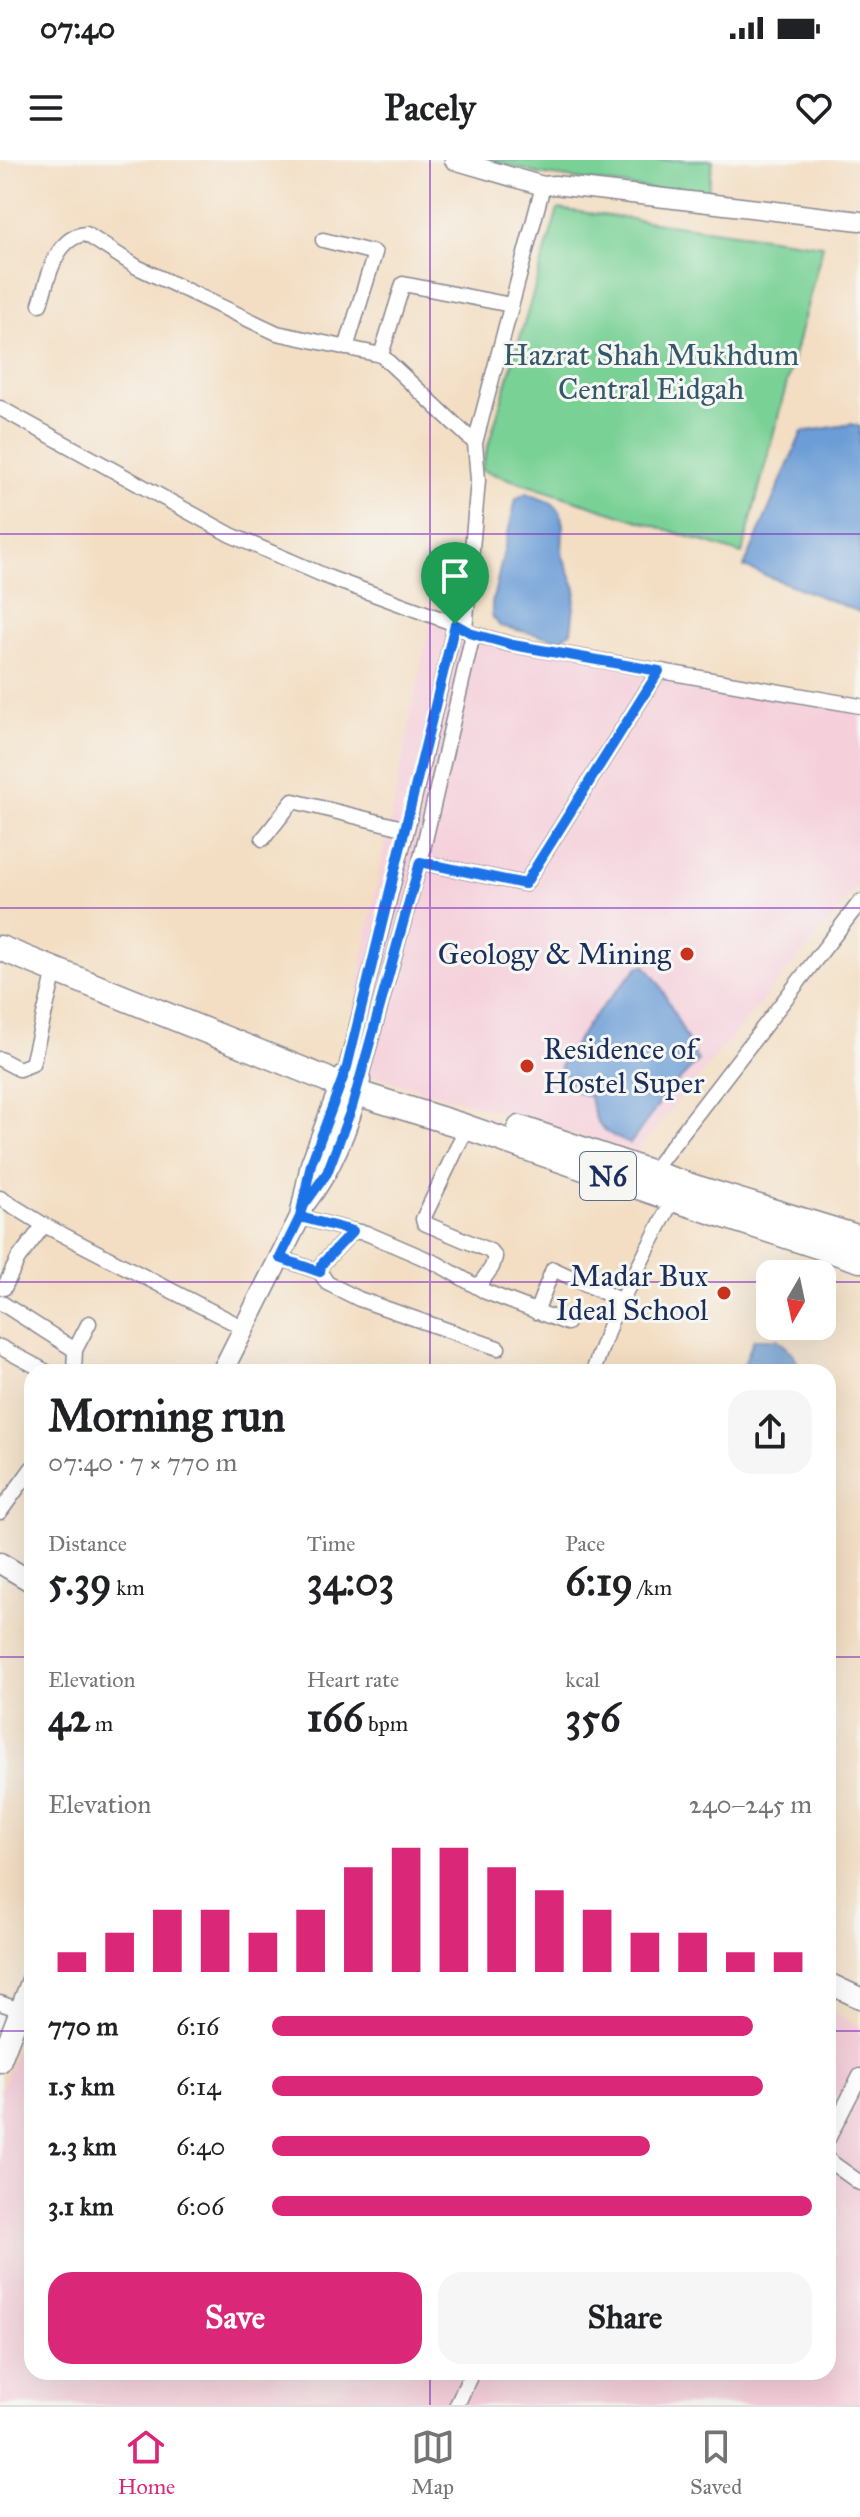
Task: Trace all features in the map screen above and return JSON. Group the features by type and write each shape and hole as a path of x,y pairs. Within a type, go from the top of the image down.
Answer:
{"highway":[{"name":"N6","path":"0,948 345,1083 467,1127 860,1238"},
{"name":"N6","path":"345,1083 413,1094 645,1179 673,1199 860,1260"}],"main road":[{"path":"226,1364 280,1258 294,1218 327,1173 345,1083"},
{"path":"0,1563 24,1577"},
{"path":"836,1987 860,1998"},
{"path":"0,2062 10,2006 24,1989"},
{"path":"836,1995 860,2007"}],"street":[{"path":"454,160 543,186 860,221"},
{"path":"345,1083 420,862 464,629 478,480 475,443 543,186"},
{"path":"40,304 61,249 77,235 86,234 137,267 277,333 381,355 475,443"},
{"path":"323,240 375,253 346,348"},
{"path":"381,355 403,284 511,305"},
{"path":"0,408 231,535 330,578 464,629 513,645 860,706"},
{"path":"345,1083 407,829 464,629"},
{"path":"420,862 525,884 659,671"},
{"path":"263,839 293,801 407,829"},
{"path":"645,1179 860,902"},
{"path":"2,1064 19,1069 32,1064 55,971"},
{"path":"467,1127 423,1219 424,1223 490,1251 495,1257 478,1287"},
{"path":"0,1198 44,1225 244,1328"},
{"path":"596,1364 611,1321 673,1199"},
{"path":"294,1218 366,1233 438,1264 478,1287 567,1323"},
{"path":"44,1225 18,1259 2,1295 75,1350"},
{"path":"320,1272 321,1265 353,1231"},
{"path":"280,1258 320,1272 327,1283 359,1299 498,1348"},
{"path":"536,1312 553,1269 622,1301"},
{"path":"74,1364 75,1350 89,1323"},
{"path":"0,1347 32,1364"},
{"path":"0,1512 24,1479"},
{"path":"836,2123 860,2076"},
{"path":"836,2166 860,2183"},
{"path":"457,2405 468,2380"}],"shaded area":[{"path":"431,616 473,634 860,710 860,885 636,1152 345,1067 368,931"},
{"path":"836,2014 860,2026 860,2405 0,2405 0,2092 24,2030 24,2380 836,2380"}],"green space":[{"path":"488,160 713,160 707,197 539,174"},
{"name":"Hazrat Shah Mukhdum Central Eidgah","path":"558,209 823,245 742,554 481,470"}],"water":[{"path":"852,424 860,427 860,612 744,567 802,432"},
{"path":"526,493 552,503 560,511 562,554 576,589 571,631 561,640 500,626 492,617 492,603 516,499"},
{"path":"645,965 660,985 698,1061 667,1093 630,1144 601,1127 594,1116 590,1097 577,1092 560,1066 592,1018 638,967"},
{"path":"756,1339 778,1340 793,1353 798,1364 744,1364"}],"place":[{"name":"Geology & Mining","path":"687,954"},
{"name":"Residence of Hostel Super","path":"527,1066"},
{"name":"Madar Bux Ideal School","path":"724,1293"}],"route":[{"path":"455,624 347,1067 311,1164 300,1217 280,1258 320,1272 321,1265 353,1231 300,1217 304,1205 327,1173 352,1107 420,862 525,884 659,671 513,645 473,634 455,624"}]}
